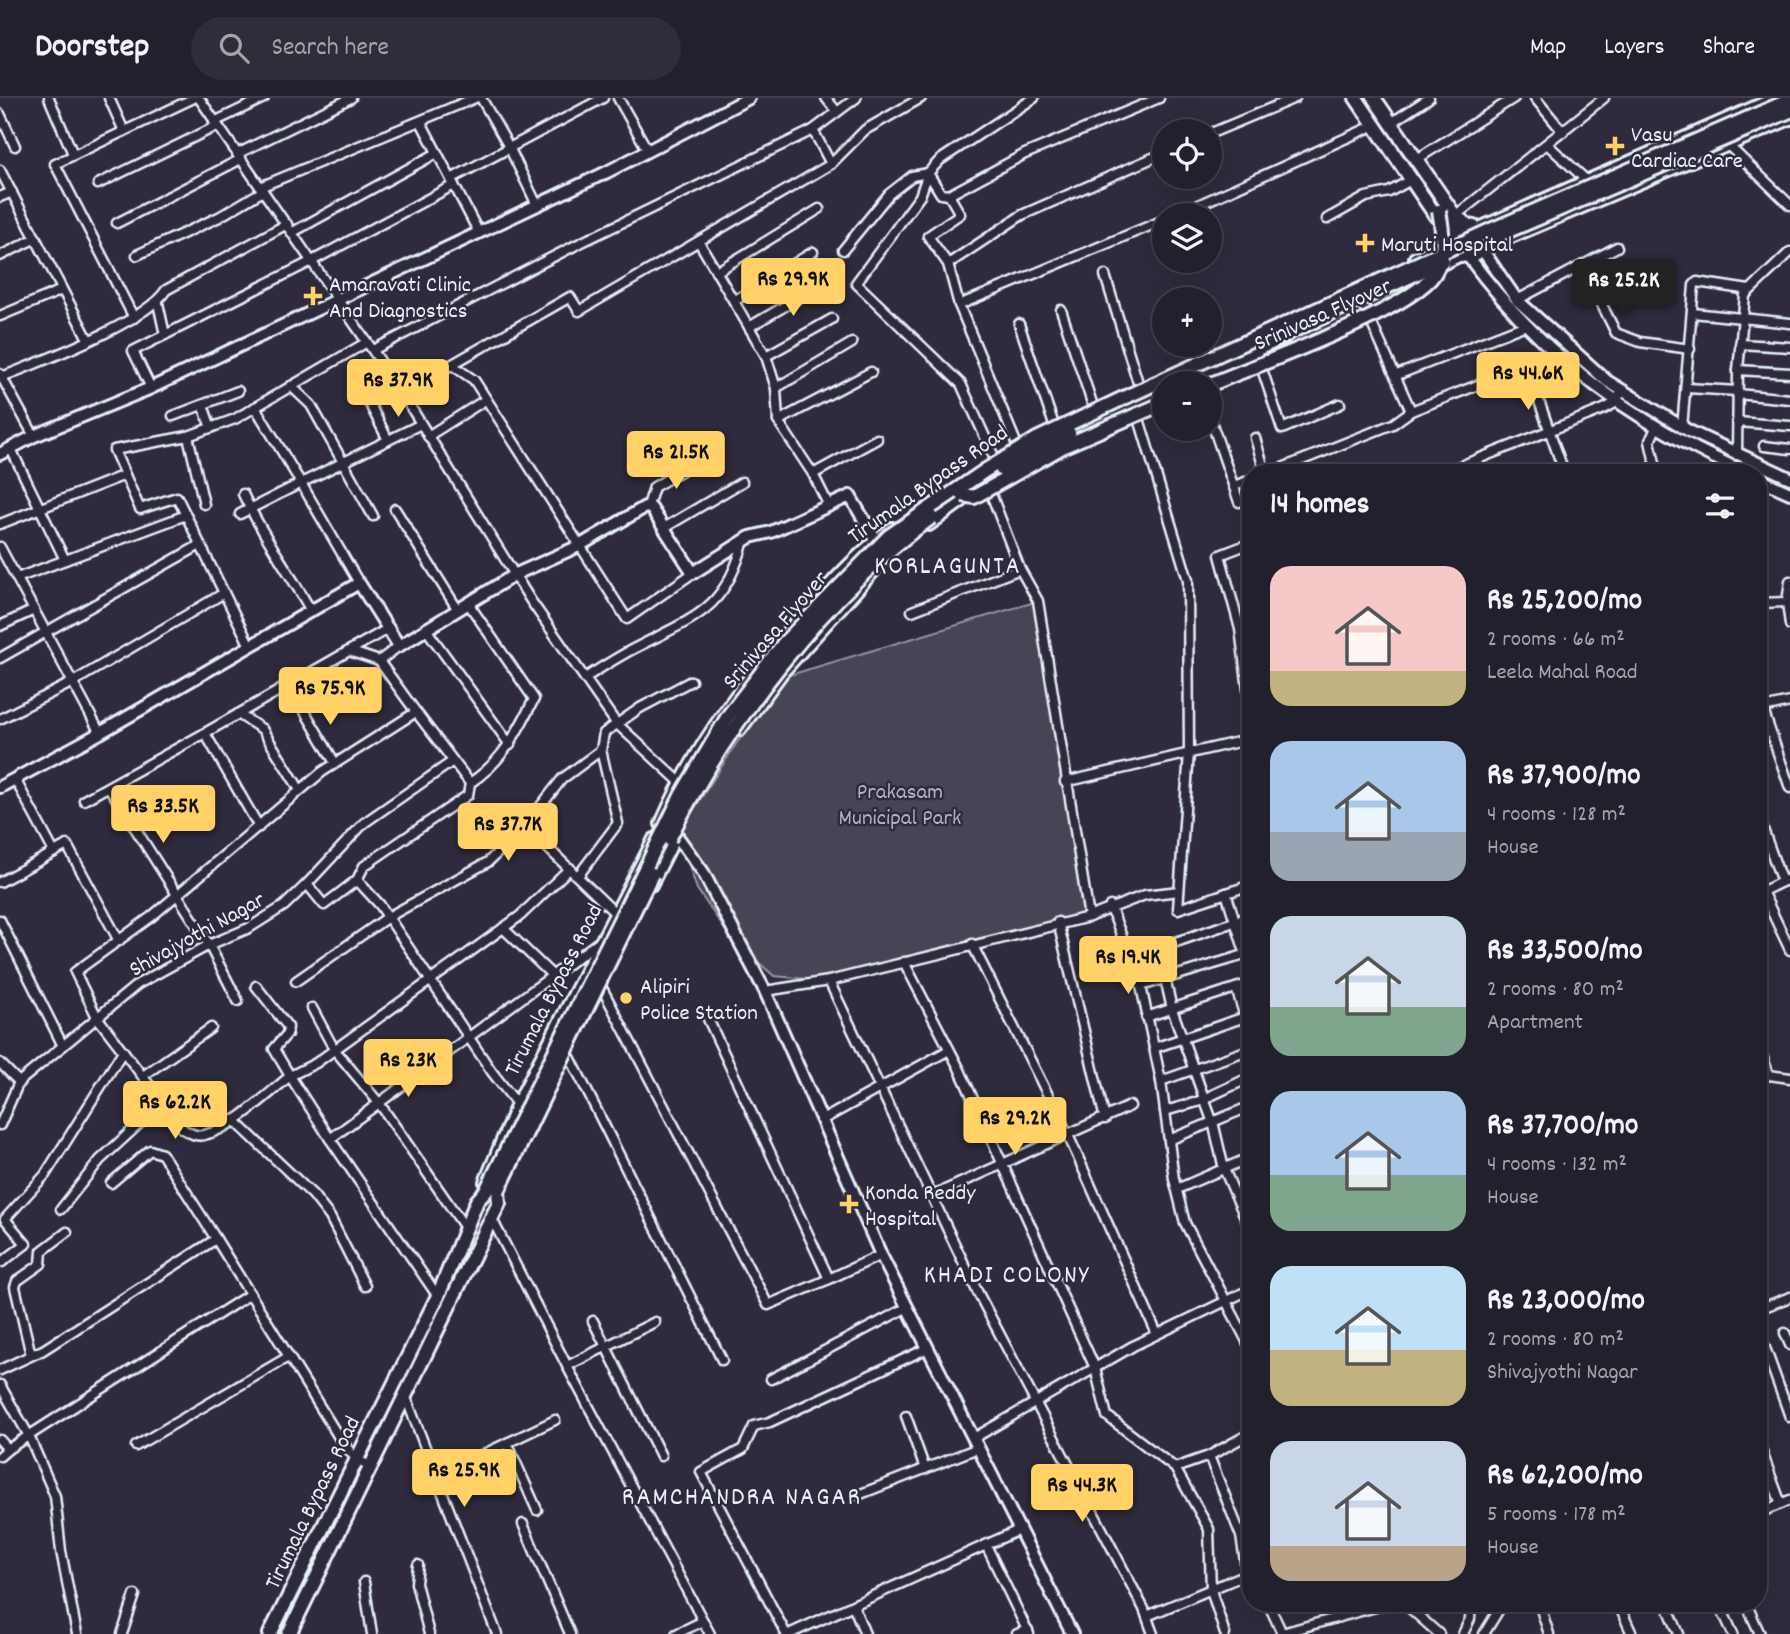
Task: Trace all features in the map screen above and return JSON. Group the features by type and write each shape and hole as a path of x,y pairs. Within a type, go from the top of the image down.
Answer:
{"main road":[{"path":"1356,98 1436,216 1464,232 1482,237 1482,247 1464,256 1464,232 1455,216 1374,98"},
{"name":"Srinivasa Flyover","path":"1222,379 1398,304 1421,289 1435,273 1444,234 1439,211 1364,98"},
{"name":"Srinivasa Flyover","path":"490,1196 682,794 728,716 784,643 889,536 986,470 1049,434 1504,223 1790,100"},
{"name":"Srinivasa Flyover","path":"1199,371 1496,236 1790,111"},
{"name":"Srinivasa Flyover","path":"490,1196 671,836 727,741 768,681 869,569 897,544 964,495 1046,445 1152,396"},
{"name":"Srinivasa Flyover","path":"964,495 974,498 1064,446 1152,408"},
{"name":"Tirumala Bypass Road","path":"289,1634 491,1217 490,1196"},
{"name":"Tirumala Bypass Road","path":"270,1634 438,1296 466,1228 490,1196"}],"street":[{"path":"49,98 73,154"},
{"path":"109,98 124,131"},
{"path":"134,318 55,164 194,98"},
{"path":"199,98 402,393 516,574 616,723 680,782"},
{"path":"98,184 264,98"},
{"path":"117,223 351,98"},
{"path":"137,255 219,217 262,189 478,98 509,147 537,205"},
{"path":"151,388 133,351 312,261 453,182 509,147 603,98"},
{"path":"618,98 648,151"},
{"path":"0,454 34,436 151,388 479,233 648,151 749,98"},
{"path":"826,98 836,113"},
{"path":"373,350 578,244 813,130 856,98"},
{"path":"402,393 570,297 579,312 831,164 865,130 921,98"},
{"path":"995,459 961,384 856,283 920,196 928,173 940,160 1034,98"},
{"path":"928,173 941,194 949,195 1025,154 1159,98"},
{"path":"1222,129 1295,98"},
{"path":"1391,122 1429,98"},
{"path":"1417,159 1514,98"},
{"path":"1535,98 1563,132"},
{"path":"1455,216 1548,145 1601,99"},
{"name":"Tirumala Bypass Road","path":"490,1196 517,1104 680,782 725,709 767,653 856,556 875,540 995,459 1054,425 1464,232 1769,99"},
{"path":"0,114 15,146"},
{"path":"1758,464 1682,428 1622,391 1517,300 1482,247 1790,119"},
{"path":"421,122 479,233"},
{"path":"1203,203 1376,125"},
{"path":"813,130 831,164"},
{"path":"1548,145 1585,179"},
{"path":"1729,146 1790,205"},
{"path":"293,232 438,153"},
{"path":"948,264 1022,215 1152,158"},
{"path":"0,170 88,339"},
{"path":"843,250 889,194 912,176 928,173"},
{"path":"1326,219 1366,197 1389,192 1411,180"},
{"path":"0,197 12,192"},
{"path":"949,195 960,214 928,236 948,264 959,305 1017,445"},
{"path":"716,272 819,209"},
{"path":"34,436 1,376 134,318 158,303 166,290 287,223"},
{"path":"959,305 1152,225"},
{"path":"0,256 36,238"},
{"path":"699,242 766,356 776,388 778,421 813,474 829,506"},
{"path":"1517,300 1617,247"},
{"path":"734,301 813,252"},
{"path":"1737,455 1738,370 1742,319 1749,290 1790,252"},
{"path":"1217,371 1464,256 1525,325 1615,403 1717,464"},
{"path":"1575,269 1596,293 1616,333 1640,342 1690,349"},
{"path":"1105,275 1139,386"},
{"path":"1682,428 1697,282 1749,290"},
{"path":"750,327 822,284"},
{"path":"0,316 62,290"},
{"path":"158,303 165,335"},
{"path":"1363,304 1411,411"},
{"path":"1061,310 1093,407"},
{"path":"1693,313 1790,323"},
{"path":"766,356 832,319"},
{"path":"1019,324 1054,425"},
{"path":"1397,375 1525,325"},
{"path":"250,646 177,497 140,509 114,450 188,436 211,428 255,407 367,342"},
{"path":"776,388 852,343"},
{"path":"1740,344 1790,347"},
{"path":"1256,351 1282,429 1340,404"},
{"path":"1292,464 1393,424 1411,411 1558,354"},
{"path":"452,365 474,380 627,619 744,540 850,496 888,558"},
{"path":"1738,370 1790,373"},
{"path":"778,421 871,372"},
{"path":"359,383 388,440"},
{"path":"1532,384 1562,464"},
{"path":"291,386 311,405 373,516"},
{"path":"1687,388 1790,399"},
{"path":"173,416 238,391"},
{"path":"1465,464 1604,409 1615,403 1622,391"},
{"name":"Tirumala Bypass Road","path":"490,1196 570,1057 678,834 716,766 782,673 888,558 922,529 987,483 1152,397"},
{"path":"428,436 485,400"},
{"path":"203,405 211,428"},
{"path":"1135,406 1188,580 1189,752 1178,909 1242,887"},
{"path":"255,407 399,646"},
{"path":"1737,422 1790,426"},
{"path":"240,514 421,424"},
{"path":"1655,464 1650,441 1656,428"},
{"path":"188,436 204,504"},
{"path":"1255,438 1263,464"},
{"path":"813,474 877,439"},
{"path":"1218,441 1239,502"},
{"path":"1764,446 1790,449"},
{"path":"11,449 65,560"},
{"path":"379,661 516,574 579,546 648,506 654,487 691,465"},
{"path":"1767,468 1790,478"},
{"path":"0,524 125,475"},
{"path":"664,528 742,482"},
{"path":"1767,482 1790,492"},
{"path":"987,483 1020,569 1038,601 1065,782 1089,917"},
{"path":"1234,486 1242,483"},
{"path":"243,494 311,611"},
{"path":"648,506 693,573"},
{"path":"395,509 458,610"},
{"path":"17,578 186,515"},
{"path":"585,677 701,615 722,593 739,560 744,540"},
{"path":"0,658 200,545"},
{"path":"1242,546 1220,555 1242,644"},
{"path":"0,547 100,733"},
{"path":"0,569 10,565"},
{"path":"912,611 1020,569"},
{"path":"1790,581 1787,602 1790,625"},
{"path":"0,787 100,733 359,583"},
{"path":"0,719 73,682 224,593"},
{"path":"1767,603 1787,602"},
{"path":"307,884 324,905 357,880 364,866 468,795 470,783 486,772 510,745 534,699 468,603"},
{"path":"0,626 34,610"},
{"path":"85,800 389,628"},
{"path":"426,629 510,745"},
{"path":"349,651 379,661 470,783"},
{"path":"579,876 618,823 601,750 604,733 616,723 691,681"},
{"path":"1767,708 1790,702"},
{"path":"301,705 335,763"},
{"path":"416,712 335,763 177,896 75,972 97,1017 183,1129 194,1135 205,1135 234,1120 290,1076 334,1049 503,928 549,891 570,868"},
{"path":"238,714 262,729 300,790"},
{"path":"1767,725 1790,788"},
{"path":"205,733 258,827"},
{"path":"1065,782 1242,741"},
{"path":"296,981 388,917 488,862 525,826 568,773 601,750"},
{"name":"Shivajyothi Nagar","path":"19,1083 138,984 209,945 250,929 274,914 307,884 364,823 453,761"},
{"path":"15,779 54,852"},
{"path":"109,787 209,945 238,1001"},
{"path":"525,826 614,912"},
{"path":"660,826 678,834 703,872 765,991 881,1255 1072,1634"},
{"path":"1767,836 1786,880 1767,889"},
{"path":"0,882 67,845 118,941"},
{"path":"357,880 388,917 492,1072 517,1104"},
{"path":"765,991 829,981 1058,922 1089,917 1110,906 1145,895 1179,891"},
{"path":"1226,893 1242,940"},
{"path":"1767,904 1787,937 1790,950"},
{"path":"1110,906 1141,986 1161,1081 1177,1189 1185,1223 1242,1332"},
{"path":"1130,958 1242,919"},
{"path":"0,920 63,1046"},
{"path":"1058,922 1105,1119"},
{"path":"503,928 553,976"},
{"path":"330,1139 597,943"},
{"path":"972,944 1068,1135 1157,1334"},
{"path":"1141,986 1242,956"},
{"path":"904,961 949,1050 1095,1368 1107,1416 1175,1468 1209,1529 1211,1590 1225,1634"},
{"path":"1165,978 1172,1009 1213,1122 1224,1169 1242,1210"},
{"path":"829,981 932,1196 1035,1403 1147,1616 1153,1634"},
{"path":"256,986 288,1027 287,1034 274,1049 290,1076 330,1139 448,1307"},
{"path":"1146,1017 1242,986"},
{"path":"602,988 768,1305 881,1255"},
{"path":"1236,988 1242,1002"},
{"path":"312,1009 334,1049 379,1103 466,1228"},
{"path":"1154,1048 1242,1018"},
{"path":"708,1019 829,1279"},
{"path":"143,1076 211,1028"},
{"path":"822,1120 881,1090 949,1050"},
{"path":"2,1262 26,1244 5,1219 45,1175 123,1051"},
{"path":"1161,1081 1242,1052"},
{"path":"570,1057 722,1360"},
{"path":"0,1063 19,1083 0,1125"},
{"path":"1767,1069 1769,1075 1790,1078"},
{"path":"1165,1111 1204,1099 1242,1081"},
{"path":"61,1209 100,1160 163,1102"},
{"path":"932,1196 1130,1106"},
{"path":"1169,1140 1242,1110"},
{"path":"234,1120 313,1195 330,1217 365,1286"},
{"path":"111,1183 150,1150 162,1154 288,1357 356,1459 370,1466"},
{"path":"1177,1189 1242,1161"},
{"path":"491,1217 710,1634"},
{"path":"31,1355 15,1287 17,1281 41,1264 42,1251 67,1232"},
{"path":"0,1370 31,1355 216,1239"},
{"path":"858,1495 925,1469 976,1443 1035,1403 1095,1368 1157,1334 1242,1293"},
{"path":"0,1456 250,1294"},
{"path":"1767,1306 1790,1297"},
{"path":"771,1379 908,1307"},
{"path":"593,1321 661,1456"},
{"path":"567,1366 655,1322"},
{"path":"1785,1333 1790,1345"},
{"path":"928,1348 770,1422 754,1426 743,1450 701,1472 788,1634 1019,1530"},
{"path":"1767,1353 1790,1417"},
{"path":"136,1446 288,1357"},
{"path":"0,1385 29,1436 55,1496 61,1551 77,1634"},
{"path":"405,1394 497,1634"},
{"path":"906,1416 925,1469"},
{"path":"436,1477 555,1420"},
{"path":"1175,1468 1209,1456 1242,1438"},
{"path":"0,1440 8,1449"},
{"path":"507,1443 537,1510"},
{"path":"1209,1456 1242,1541"},
{"path":"1767,1461 1786,1502 1767,1510"},
{"path":"523,1524 570,1634"},
{"path":"986,1545 1029,1632 1017,1634"},
{"path":"418,1565 415,1583 429,1634"},
{"path":"1147,1616 1242,1577"},
{"path":"364,1582 372,1634"},
{"path":"122,1634 135,1595"},
{"path":"853,1605 865,1634"},
{"path":"1272,1612 1281,1634 1358,1612"},
{"path":"1414,1612 1439,1634"},
{"path":"1463,1634 1471,1619 1471,1612"},
{"path":"1484,1634 1497,1612"},
{"path":"1542,1612 1549,1634"},
{"path":"1622,1612 1632,1634"},
{"path":"1670,1612 1679,1634"},
{"path":"1723,1612 1732,1634"},
{"path":"1750,1612 1760,1634"},
{"path":"676,1634 703,1621"}],"green space":[{"name":"Prakasam Municipal Park","path":"1038,601 1089,917 829,981 774,976 730,937 697,889 678,834 736,744 786,676"}],"place":[{"name":"Vasu Cardiac Care","path":"1615,146"},
{"name":"Maruti Hospital","path":"1365,243"},
{"name":"Amaravati Clinic And Diagnostics","path":"313,296"},
{"name":"Alipiri Police Station","path":"626,998"},
{"name":"Konda Reddy Hospital","path":"849,1204"}],"district":[{"name":"KORLAGUNTA","path":"948,564"},
{"name":"KHADI COLONY","path":"1007,1273"},
{"name":"RAMCHANDRA NAGAR","path":"742,1495"}]}
